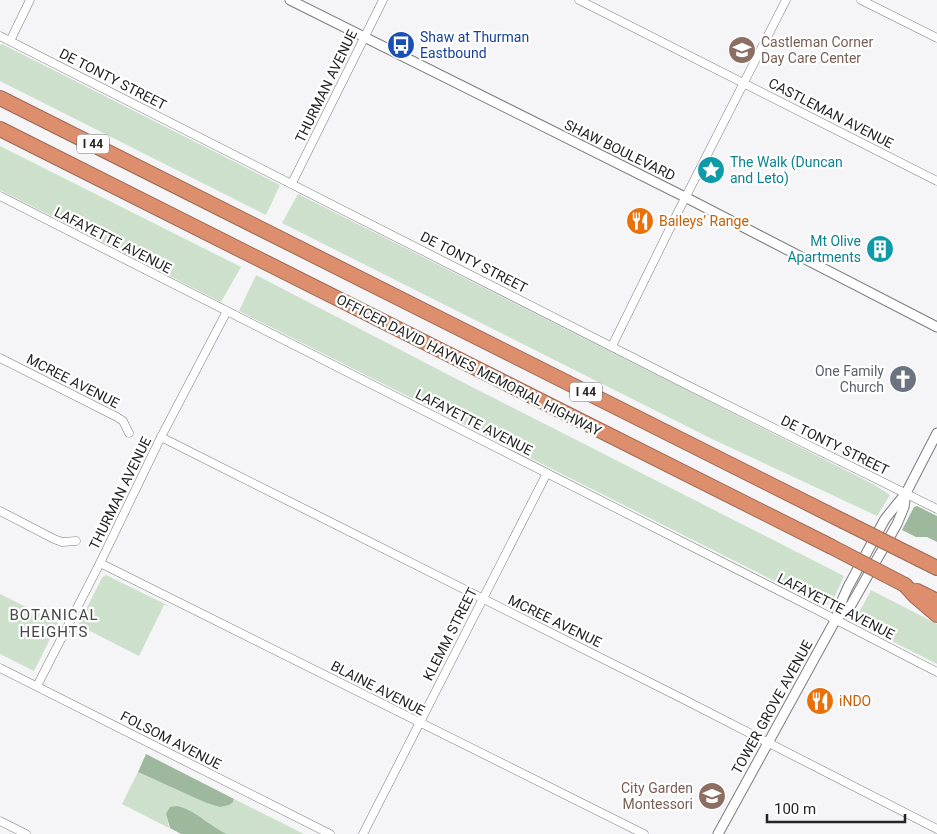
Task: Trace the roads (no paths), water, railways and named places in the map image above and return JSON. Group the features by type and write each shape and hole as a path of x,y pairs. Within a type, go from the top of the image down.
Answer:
{"highway":[{"name":"OFFICER DAVID HAYNES MEMORIAL HIGHWAY","path":"0,98 937,568"},
{"name":"OFFICER DAVID HAYNES MEMORIAL HIGHWAY","path":"0,129 937,601"},
{"path":"918,559 937,561"},
{"path":"905,585 937,615"}],"street":[{"path":"10,41 30,0"},
{"name":"SHAW BOULEVARD","path":"290,0 685,197 937,327"},
{"name":"THURMAN AVENUE","path":"292,184 383,0"},
{"name":"CASTLEMAN AVENUE","path":"579,0 937,180"},
{"path":"612,346 685,197 786,0"},
{"path":"861,0 937,38"},
{"name":"DE TONTY STREET","path":"0,36 937,509"},
{"name":"LAFAYETTE AVENUE","path":"0,196 836,619 937,672"},
{"name":"THURMAN AVENUE","path":"37,686 227,311"},
{"name":"MCREE AVENUE","path":"0,358 117,417 123,421 129,433"},
{"name":"TOWER GROVE AVENUE","path":"718,834 836,619 843,598 885,519 906,494 937,433"},
{"name":"MCREE AVENUE","path":"161,438 768,742 937,829"},
{"name":"KLEMM STREET","path":"364,834 547,473"},
{"path":"0,512 54,539 62,542 76,541"},
{"name":"BLAINE AVENUE","path":"100,563 644,834"},
{"name":"FOLSOM AVENUE","path":"0,668 330,834"},
{"path":"0,821 26,834"}],"place":[{"name":"Shaw at Thurman Eastbound","path":"401,45"},
{"name":"Castleman Corner Day Care Center","path":"742,50"},
{"name":"The Walk (Duncan and Leto)","path":"711,170"},
{"name":"Baileys’ Range","path":"640,221"},
{"name":"Mt Olive Apartments","path":"880,249"},
{"name":"One Family Church","path":"903,379"},
{"name":"iNDO","path":"820,701"},
{"name":"City Garden Montessori","path":"712,796"}],"district":[{"name":"BOTANICAL HEIGHTS","path":"54,624"}]}
